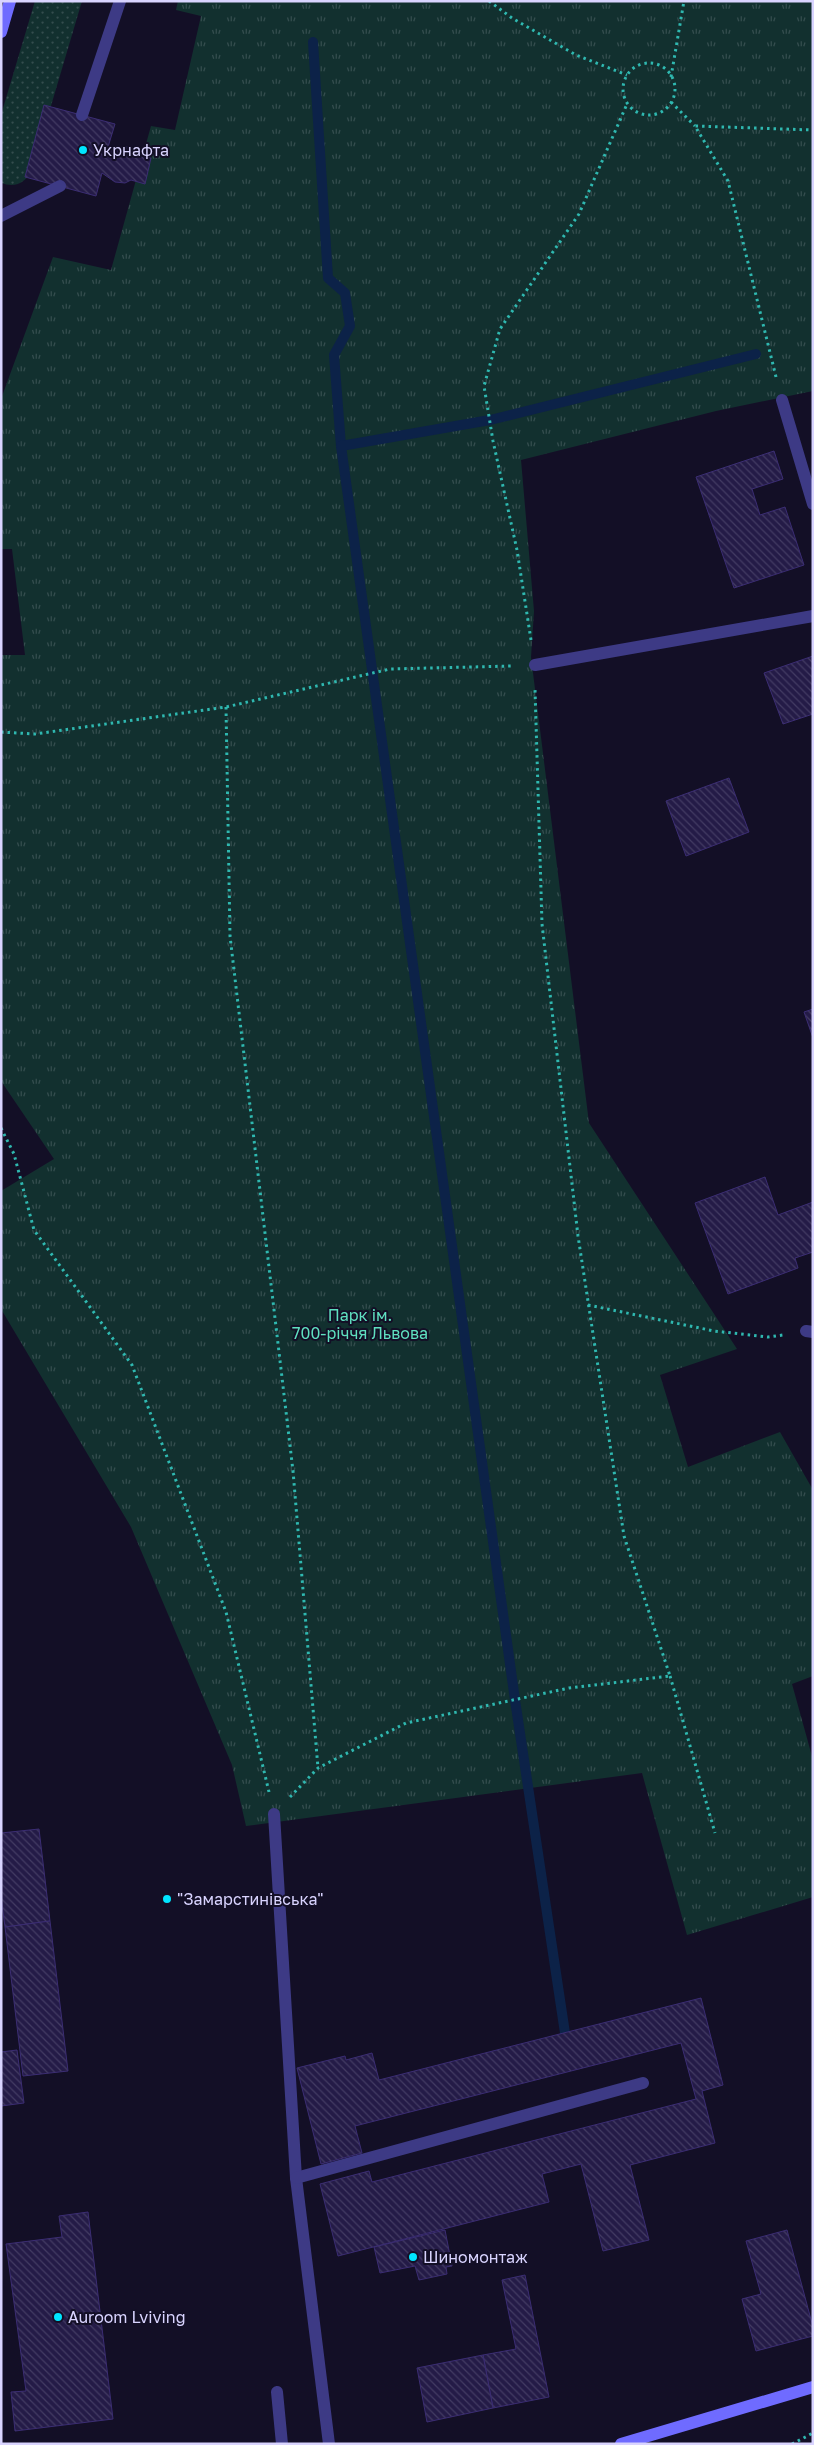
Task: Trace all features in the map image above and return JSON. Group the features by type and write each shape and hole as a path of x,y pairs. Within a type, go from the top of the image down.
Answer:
{"main road":[{"path":"1,32 10,1"},
{"path":"621,2444 813,2387"}],"street":[{"path":"82,115 120,1"},
{"path":"1,216 60,186"},
{"path":"782,400 813,504"},
{"path":"535,665 813,616"},
{"path":"274,1814 296,2178 329,2444"},
{"path":"296,2178 643,2084"},
{"path":"277,2392 282,2444"}],"path":[{"path":"489,1 512,18 576,55 627,75"},
{"path":"671,77 684,1"},
{"path":"650,63 658,65 671,77 675,85 671,102 666,109 650,116 641,114 628,104 623,90 627,75 633,69 650,63"},
{"path":"671,102 695,126 728,181 782,400"},
{"path":"628,104 579,214 500,329 484,386 517,550 535,665 542,924 578,1236 624,1536 670,1676 716,1833"},
{"path":"695,126 813,130"},
{"path":"1,732 35,734 226,707 390,669 535,665"},
{"path":"226,707 230,936 293,1471 318,1768"},
{"path":"1,1128 14,1154 34,1230 132,1366 226,1612 274,1814"},
{"path":"588,1305 714,1331 768,1337 809,1332"},
{"path":"274,1814 318,1768 406,1723 569,1688 670,1676"},
{"path":"792,2444 813,2432"}],"green space":[{"path":"35,1 82,1 32,170 23,181 16,185 11,185 1,183 1,115"},
{"name":"Парк ім. 700-річчя Львова","path":"178,1 813,1 813,391 716,411 521,460 534,611 531,657 589,1123 737,1349 660,1375 688,1467 780,1432 813,1490 813,1676 792,1684 813,1760 813,1897 687,1935 642,1773 246,1826 232,1765 131,1527 1,1309 1,1191 54,1159 1,1081 1,655 25,655 12,549 1,549 1,399 53,257 111,270 151,126 175,130 201,16 176,10"}],"building":[{"name":"Укрнафта","path":"44,105 115,124 108,147 128,147 137,154 151,158 145,184 131,180 125,183 115,182 102,173 96,196 25,177"},
{"path":"774,451 783,479 752,489 760,515 785,507 804,565 734,588 696,477"},
{"path":"813,656 813,714 783,724 764,673"},
{"path":"729,778 749,832 686,856 666,801"},
{"path":"813,1009 813,1038 804,1012"},
{"path":"765,1177 778,1215 813,1202 813,1252 795,1258 798,1268 728,1294 695,1203"},
{"path":"39,1829 50,1921 5,1927 1,1898 1,1833"},
{"path":"50,1921 68,2071 23,2076 5,1927"},
{"path":"701,1998 723,2085 702,2091 715,2143 630,2165 649,2240 603,2251 581,2164 542,2174 549,2202 338,2256 320,2184 369,2171 372,2182 696,2099 681,2043 355,2126 362,2153 321,2164 297,2068 345,2056 346,2060 372,2053 379,2080"},
{"path":"17,2050 24,2103 1,2106 1,2052"},
{"name":"Auroom Lviving","path":"88,2212 113,2419 15,2431 11,2392 26,2391 6,2244 62,2237 59,2216"},
{"name":"Шиномонтаж","path":"445,2230 452,2266 446,2267 447,2274 419,2280 415,2266 380,2273 374,2247"},
{"path":"787,2230 813,2327 813,2336 756,2351 742,2299 761,2294 746,2241"},
{"path":"525,2275 549,2397 493,2408 483,2355 516,2349 502,2280"},
{"path":"483,2355 493,2408 427,2422 417,2368"}],"waterway":[{"path":"313,42 328,278 345,293 350,326 334,355 341,446"},
{"path":"565,2033 515,1700 341,446 490,420 756,354"}],"place":[{"name":"Укрнафта","path":"83,150"},
{"name":"\"Замарстинівська\"","path":"167,1899"},
{"name":"Шиномонтаж","path":"413,2257"},
{"name":"Auroom Lviving","path":"58,2317"}]}
